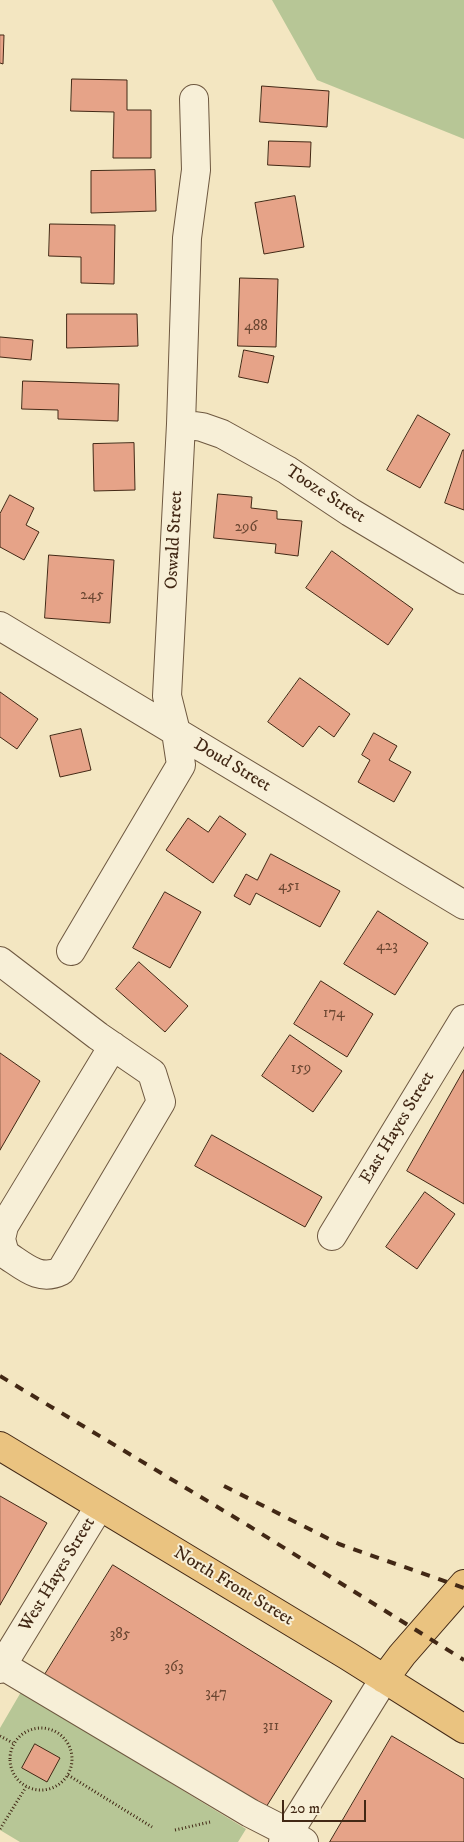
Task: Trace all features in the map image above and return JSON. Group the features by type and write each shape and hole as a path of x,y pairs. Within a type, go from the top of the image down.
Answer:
{"main road":[{"name":"North Front Street","path":"0,1446 348,1656 464,1729"},
{"path":"384,1679 402,1655 464,1584"}],"street":[{"name":"Oswald Street","path":"71,951 181,766 176,732 167,696 181,424 187,238 196,170 194,99"},
{"name":"Tooze Street","path":"181,424 202,427 222,434 287,470 350,512 464,580"},
{"name":"Doud Street","path":"0,626 464,905"},
{"path":"0,961 152,1074 161,1102 61,1271 51,1276 38,1274 5,1254 1,1239 4,1226 113,1046"},
{"name":"East Hayes Street","path":"332,1236 464,1019"},
{"name":"West Hayes Street","path":"1,1666 99,1507"},
{"path":"1,1666 292,1839 384,1679"}],"path":[{"path":"46,1728 57,1732 68,1744 71,1752 72,1760 68,1775 63,1781 52,1788 36,1790 26,1787 18,1781 10,1766 9,1758 13,1744 23,1733 29,1730 46,1728"},
{"path":"0,1736 13,1744"},
{"path":"68,1775 152,1827"},
{"path":"0,1830 26,1787"}],"green space":[{"path":"272,0 464,0 464,139 317,80"},
{"path":"21,1692 246,1829 238,1842 20,1842 0,1830 0,1728"}],"building":[{"path":"0,35 4,35 3,64 0,63"},
{"path":"72,79 127,80 127,110 151,110 151,158 113,158 114,112 71,111"},
{"path":"262,86 329,91 327,127 260,122"},
{"path":"269,141 311,142 310,167 268,165"},
{"path":"155,170 156,211 91,213 91,171"},
{"path":"295,196 304,247 264,254 255,203"},
{"path":"50,224 115,225 114,284 81,283 81,257 49,256"},
{"path":"240,278 278,279 276,347 238,346"},
{"path":"67,314 137,314 138,346 67,348"},
{"path":"0,337 33,340 31,360 0,357"},
{"path":"244,350 274,356 268,383 239,377"},
{"path":"23,381 119,384 118,421 58,419 58,410 22,409"},
{"path":"418,415 450,434 420,488 387,470"},
{"path":"134,443 135,490 94,491 93,444"},
{"path":"464,450 464,510 445,503"},
{"path":"218,494 252,497 251,508 277,511 277,519 302,521 298,556 275,553 276,544 214,538"},
{"path":"10,495 34,508 26,525 39,532 24,560 0,547 0,514"},
{"path":"332,551 413,609 388,645 306,588"},
{"path":"49,555 114,560 110,623 45,618"},
{"path":"300,678 350,714 334,737 319,726 303,747 268,722"},
{"path":"0,692 38,719 17,749 0,737"},
{"path":"81,729 91,770 60,777 50,736"},
{"path":"374,733 397,746 389,760 411,772 394,802 358,782 370,760 362,755"},
{"path":"220,816 246,834 213,883 166,850 188,818 208,832"},
{"path":"271,854 340,891 320,927 256,893 250,905 234,896 246,874 257,880"},
{"path":"165,892 201,912 170,968 133,948"},
{"path":"378,911 428,943 395,995 344,964"},
{"path":"139,962 188,1006 165,1032 116,989"},
{"path":"321,981 373,1014 347,1057 294,1024"},
{"path":"290,1035 342,1071 313,1112 262,1076"},
{"path":"0,1053 40,1081 0,1150"},
{"path":"464,1070 464,1204 407,1171"},
{"path":"212,1135 322,1197 305,1227 195,1166"},
{"path":"425,1192 455,1214 417,1269 386,1247"},
{"path":"0,1496 47,1523 0,1605"},
{"path":"113,1565 332,1701 263,1812 44,1676"},
{"path":"392,1736 464,1779 464,1842 330,1842"},
{"path":"35,1744 60,1758 47,1782 22,1768"}],"railway":[{"path":"0,1376 249,1526 464,1660"},
{"path":"224,1486 339,1544 464,1588"}]}
